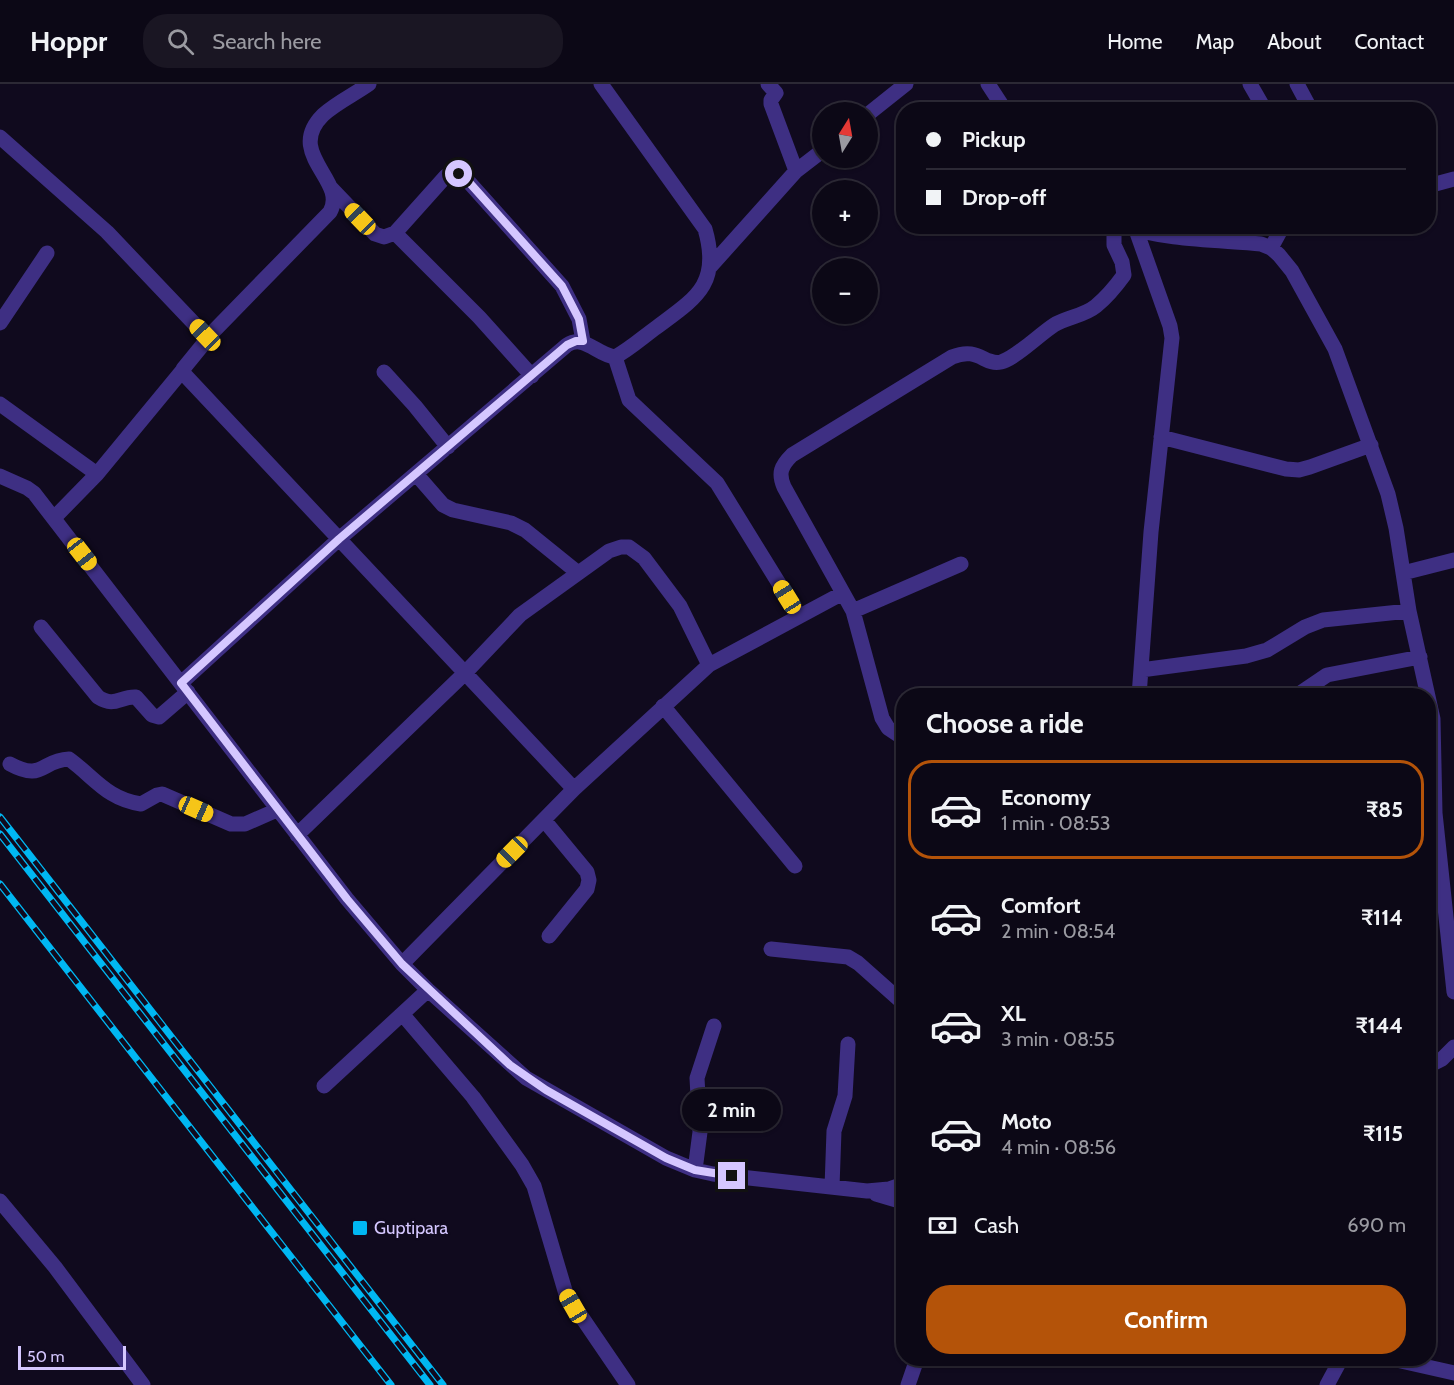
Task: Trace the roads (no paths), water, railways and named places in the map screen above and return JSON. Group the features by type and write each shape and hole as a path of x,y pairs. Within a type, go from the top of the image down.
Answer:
{"street":[{"path":"369,84 323,115 314,128 309,147 331,188 375,234 384,237 395,233 446,176 452,172 459,174 467,180 562,286 579,319 583,341"},
{"path":"601,84 705,230 710,267"},
{"path":"768,84 776,93 771,104 796,171"},
{"path":"878,106 906,84"},
{"path":"988,84 1000,102"},
{"path":"1250,84 1260,102"},
{"path":"1297,84 1307,102"},
{"path":"0,137 114,239 207,338"},
{"path":"615,357 698,294 710,267 796,171 812,159"},
{"path":"1436,184 1454,178"},
{"path":"54,518 97,474 207,338 330,212 333,203 331,188"},
{"path":"395,233 479,317 532,376"},
{"path":"896,733 888,728 882,718 853,611 784,487 781,470 784,463 801,450 952,357 972,353 989,361 1000,362 1009,358 1055,324 1089,311 1124,275 1122,262 1114,245 1114,234"},
{"path":"1132,234 1170,326 1172,338 1151,532 1140,688"},
{"path":"1228,234 1271,248 1279,255 1292,271 1335,349 1371,445 1393,513 1408,611 1426,688"},
{"path":"1271,248 1279,234"},
{"path":"0,323 46,253"},
{"path":"41,627 98,697 105,702 114,703 128,697 136,697 152,716 164,714 185,688 339,539 572,342 583,341 600,353 615,357"},
{"path":"615,357 629,400 717,483 799,616"},
{"path":"182,371 573,789"},
{"path":"384,372 448,447"},
{"path":"0,404 97,474"},
{"path":"1161,437 1286,469 1299,470 1371,445"},
{"path":"416,474 443,505 453,510 512,523 525,530 577,572"},
{"path":"0,476 34,493 277,810 402,964 526,1078 666,1158 695,1170 712,1174 867,1191 896,1200"},
{"path":"297,835 465,673 520,615 609,551 629,547 644,558 680,606 709,665"},
{"path":"1403,573 1454,561"},
{"path":"853,611 962,564"},
{"path":"402,964 573,789 709,665 843,593"},
{"path":"1141,670 1246,656 1267,650 1305,627 1323,620 1408,611"},
{"path":"1308,688 1328,675 1420,657"},
{"path":"663,706 795,866"},
{"path":"10,764 23,771 33,772 63,759 69,759 122,801 141,804 162,794 231,824 245,824 277,810"},
{"path":"544,820 587,872 589,880 587,889 549,936"},
{"path":"1436,836 1450,918 1454,992"},
{"path":"771,949 848,957 896,997"},
{"path":"324,1086 428,990"},
{"path":"403,1015 473,1097 522,1166 534,1186 566,1294 628,1385"},
{"path":"695,1170 700,1132 698,1078 714,1026"},
{"path":"832,1187 834,1131 845,1096 848,1044"},
{"path":"1436,1062 1454,1047"},
{"path":"867,1191 896,1186"},
{"path":"0,1201 55,1267 143,1385"},
{"path":"908,1385 915,1366"},
{"path":"1327,1385 1337,1366"},
{"path":"1423,1366 1454,1373"}],"railway":[{"path":"0,817 443,1385"},
{"path":"0,834 430,1385"},
{"path":"0,884 391,1385"}],"place":[{"name":"Guptipara","path":"360,1228"}]}
